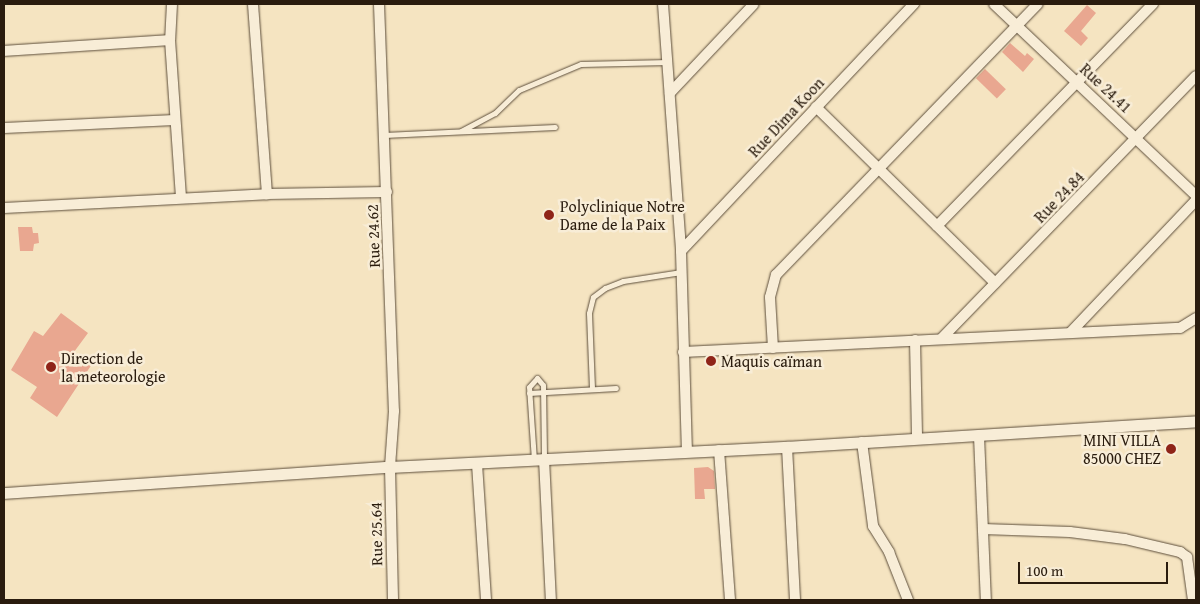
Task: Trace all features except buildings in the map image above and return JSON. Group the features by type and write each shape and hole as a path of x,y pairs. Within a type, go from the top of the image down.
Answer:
{"street":[{"path":"172,4 170,40 181,198"},
{"path":"253,4 267,194"},
{"name":"Rue 24.62","path":"379,4 394,412 390,467"},
{"path":"664,4 681,251 687,452"},
{"path":"670,92 754,4"},
{"name":"Rue Dima Koon","path":"681,251 914,4"},
{"name":"Rue 24.41","path":"994,4 1196,196"},
{"path":"773,348 770,297 776,274 1038,4"},
{"path":"936,226 1153,4"},
{"path":"4,50 170,40"},
{"name":"Rue 24.84","path":"942,338 1196,76"},
{"path":"816,107 876,169 996,283"},
{"path":"4,128 175,120"},
{"path":"4,208 267,194 387,192"},
{"path":"1070,333 1196,200"},
{"path":"683,352 942,338 1185,328 1196,318"},
{"path":"915,340 917,437"},
{"path":"4,493 390,467 787,447 917,437 979,436 1196,421"},
{"path":"979,436 986,600"},
{"path":"862,442 873,526 889,552 908,600"},
{"path":"787,447 795,600"},
{"path":"719,450 730,600"},
{"path":"539,460 551,600"},
{"path":"477,464 486,600"},
{"name":"Rue 25.64","path":"390,467 393,600"},
{"path":"983,529 1070,532 1125,539 1180,552 1187,557 1193,600"}],"lane":[{"path":"461,131 495,113 519,90 556,72 590,63 668,62"},
{"path":"384,135 554,127"},
{"path":"592,388 588,313 593,298 605,288 623,281 682,272"},
{"path":"537,378 541,380 543,391 539,460 529,393 532,380 537,378"},
{"path":"529,393 616,388"}],"place":[{"name":"Polyclinique Notre Dame de la Paix","path":"549,215"},
{"name":"Maquis caïman","path":"711,361"},
{"name":"Direction de la meteorologie","path":"51,367"},
{"name":"MINI VILLA 85000 CHEZ","path":"1171,449"}]}
